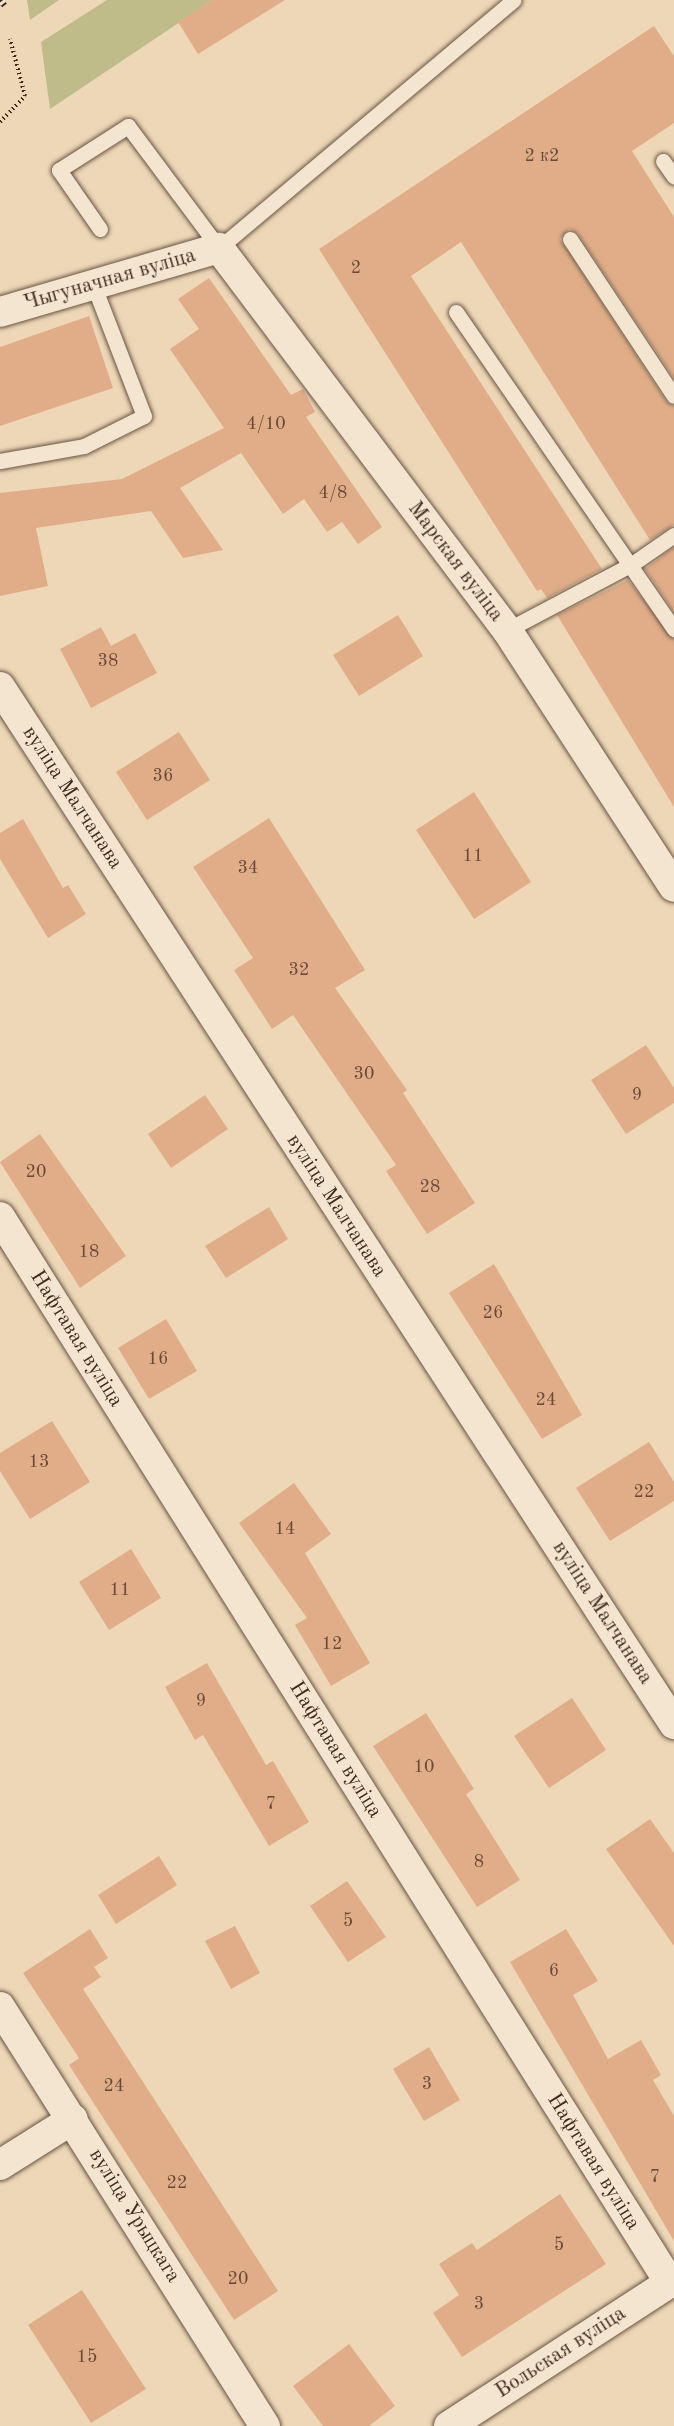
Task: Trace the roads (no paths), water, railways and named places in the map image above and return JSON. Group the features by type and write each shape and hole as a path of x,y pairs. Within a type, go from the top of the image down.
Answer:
{"street":[{"name":"Чыгуначная вуліца","path":"0,312 219,248"},
{"name":"Марская вуліца","path":"219,248 507,630 674,887"},
{"name":"вуліца Малчанава","path":"0,687 674,1724"},
{"name":"Нафтавая вуліца","path":"0,1217 672,2282"},
{"name":"вуліца Урыцкага","path":"0,2007 73,2119 265,2426"},
{"path":"0,2165 73,2119"},
{"name":"Вольская вуліца","path":"449,2426 672,2282"}],"lane":[{"path":"100,229 59,170 128,126 219,248 513,0"},
{"path":"663,161 674,177"},
{"path":"570,239 674,396"},
{"path":"0,461 84,446 144,416 93,284"},
{"path":"456,312 632,564 674,629"},
{"path":"507,630 632,564 674,535"}],"railway":[{"path":"0,4 5,0"}]}
